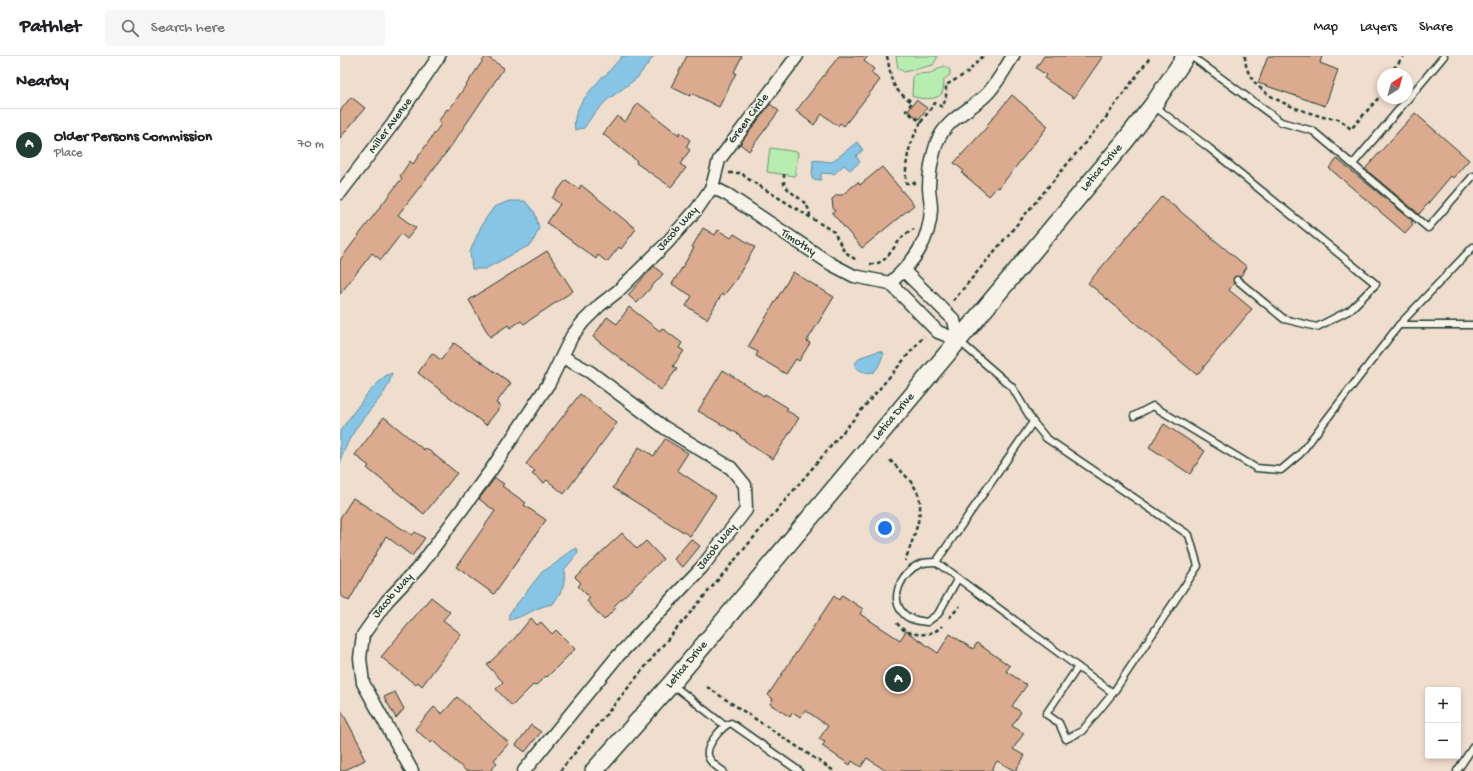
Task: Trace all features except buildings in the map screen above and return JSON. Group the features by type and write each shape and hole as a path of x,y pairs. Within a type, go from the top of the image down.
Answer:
{"street":[{"name":"Miller Avenue","path":"340,193 392,126 439,56"},
{"name":"Green Circle","path":"712,187 719,160 797,56"},
{"path":"958,340 938,332 890,283 904,271 919,253 930,225 931,208 929,173 938,140 945,128 955,118 988,93 1013,56"},
{"name":"Letica Drive","path":"594,771 671,684 1125,142 1153,105 1186,56"},
{"name":"Timothy","path":"712,187 728,195 831,264 854,276 890,283"},
{"name":"Jacob Way","path":"412,771 363,683 360,658 364,635 387,601 420,566 491,470 549,383 572,336 583,322 600,305 618,290 666,244 697,209 712,187"},
{"path":"904,271 954,320 958,340"},
{"name":"Jacob Way","path":"524,771 616,658 702,567 746,510 745,485 731,468 665,428 590,372 563,357"}],"lane":[{"path":"1191,56 1281,122 1314,131 1428,228 1473,176"},
{"path":"1354,164 1444,56"},
{"path":"1153,105 1209,148 1376,284 1350,310 1317,327 1284,319 1237,280"},
{"path":"1134,416 1153,406 1256,468 1282,470 1300,454 1399,325 1473,247"},
{"path":"1399,325 1473,325"},
{"path":"958,340 1012,387 1033,422 1046,438 1189,535 1198,566 1112,693 1082,731 1066,739 1059,723 1046,714 1078,667"},
{"path":"936,562 1033,422"},
{"path":"958,578 938,614 927,622 914,620 904,614 896,600 898,587 908,572 920,564 936,562 958,578 1078,667 1112,693"},
{"path":"671,684 724,725"},
{"path":"723,771 714,765 708,756 708,749 724,725 731,723 799,771"},
{"path":"1456,771 1473,747"}],"path":[{"path":"887,56 893,85 899,94 912,102 906,111 921,122"},
{"path":"920,190 919,182 906,183 905,165 911,141 921,122 935,103 942,107 946,99 946,86 967,73 983,56"},
{"path":"945,311 1104,120 1151,56"},
{"path":"1245,56 1254,82 1269,94 1285,103 1325,118 1339,119 1351,128 1377,99"},
{"path":"1394,68 1404,56"},
{"path":"715,175 742,173 745,177 834,232 844,251 858,262"},
{"path":"784,174 784,184 810,209 810,217"},
{"path":"865,263 872,264 883,260 894,249 899,240 913,229 930,225"},
{"path":"560,771 662,645 932,326"},
{"path":"707,688 834,771"}],"green space":[{"path":"896,56 937,56 937,58 933,65 904,72 898,68"},
{"path":"944,66 950,70 950,75 944,79 944,86 940,96 928,99 912,96 913,76 916,74 931,73"},
{"path":"770,148 798,152 795,176 767,172"}],"water":[{"path":"622,56 654,56 637,78 606,101 592,116 584,128 575,130 576,115 587,94"},
{"path":"857,142 863,150 856,156 860,162 850,170 844,165 834,174 821,173 821,180 812,179 813,160 832,162"},
{"path":"509,201 525,201 535,213 539,228 532,244 485,269 472,269 470,252 482,224 494,207"},
{"path":"879,351 884,353 878,367 874,372 865,373 856,368 855,363 861,357"},
{"path":"392,373 389,384 384,393 360,422 352,436 340,464 340,431 367,394 385,376"},
{"path":"577,548 578,553 564,570 562,588 553,604 509,620 509,614 542,572 555,564 566,554"}],"place":[{"name":"Older Persons Commission","path":"898,679"}]}
